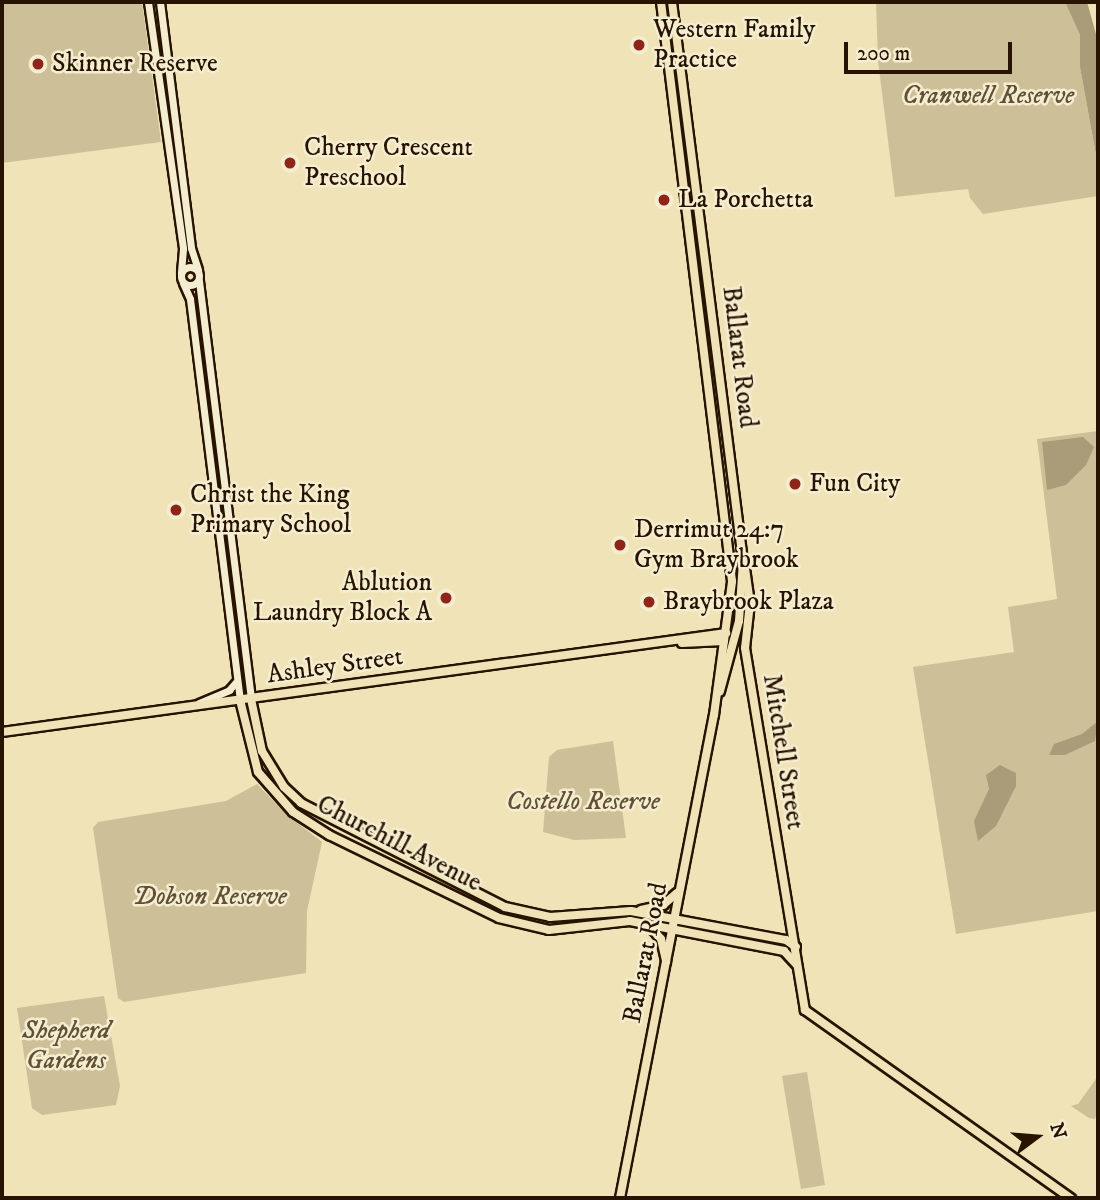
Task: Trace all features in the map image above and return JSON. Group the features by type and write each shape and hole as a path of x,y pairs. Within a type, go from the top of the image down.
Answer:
{"main road":[{"path":"148,2 183,249 181,273 183,283 191,286 199,281 198,270 191,248 160,2"},
{"name":"Ballarat Road","path":"620,1198 677,894 714,715 732,564 660,2"},
{"name":"Ballarat Road","path":"672,2 743,561 736,635 714,715"},
{"path":"160,85 171,84"},
{"path":"168,148 179,146"},
{"path":"181,273 189,267 198,270"},
{"name":"Churchill Avenue","path":"199,281 255,729 268,764 276,776 312,811 334,824 505,907 540,917 631,911 786,940"},
{"name":"Churchill Avenue","path":"183,283 190,299 203,426 236,678 258,772 264,780 305,821 499,918 538,929 624,921 778,950"},
{"path":"203,426 216,424"},
{"path":"206,447 218,445"},
{"name":"Mitchell Street","path":"743,561 750,600 746,633 797,950 804,1010 1071,1198"},
{"path":"222,574 234,571"},
{"name":"Ashley Street","path":"2,732 746,633"},
{"path":"189,707 230,690 236,678"},
{"path":"258,772 268,764"},
{"path":"264,780 276,776"},
{"path":"305,821 312,811"},
{"path":"329,835 334,824"},
{"path":"389,864 394,853"},
{"path":"447,892 453,882"},
{"path":"631,911 657,908 677,894"},
{"path":"499,918 505,907"},
{"path":"778,950 786,940 790,916"},
{"path":"538,929 540,917"},
{"path":"647,924 660,939 666,961"},
{"path":"786,940 797,950"},
{"name":"Mitchell Street","path":"778,950 793,957 801,988"}],"green space":[{"path":"2,2 142,2 161,142 2,163"},
{"name":"Cranwell Reserve","path":"876,2 1065,2 1080,35 1080,67 1098,166 1098,196 983,214 970,198 968,189 895,197 878,61"},
{"path":"1098,431 1098,911 956,934 913,667 1014,652 1008,607 1057,599 1037,439"},
{"name":"Costello Reserve","path":"613,741 626,838 574,840 543,832 549,757 557,750"},
{"name":"Dobson Reserve","path":"257,784 287,815 322,842 307,911 306,973 124,1002 118,998 93,828 98,822 226,801"},
{"name":"Shepherd Gardens","path":"104,996 120,1086 116,1105 42,1115 32,1108 17,1008"},
{"path":"807,1072 825,1185 801,1189 782,1076"},
{"path":"1098,1076 1098,1109 1095,1119 1071,1106 1078,1104"}],"shaded area":[{"path":"1065,2 1087,2 1098,41 1098,166 1080,67 1080,35"},
{"path":"1083,437 1094,447 1086,465 1066,485 1047,490 1042,442"},
{"path":"1098,721 1095,741 1065,755 1049,755 1054,744 1082,734"},
{"path":"1000,765 1016,773 1016,786 996,826 978,841 974,821 989,789 986,775"}],"place":[{"name":"Western Family Practice","path":"639,45"},
{"name":"Skinner Reserve","path":"38,64"},
{"name":"Cherry Crescent Preschool","path":"290,163"},
{"name":"La Porchetta","path":"664,200"},
{"name":"Fun City","path":"795,484"},
{"name":"Christ the King Primary School","path":"176,510"},
{"name":"Derrimut 24:7 Gym Braybrook","path":"620,545"},
{"name":"Ablution Laundry Block A","path":"446,598"},
{"name":"Braybrook Plaza","path":"649,602"}]}
